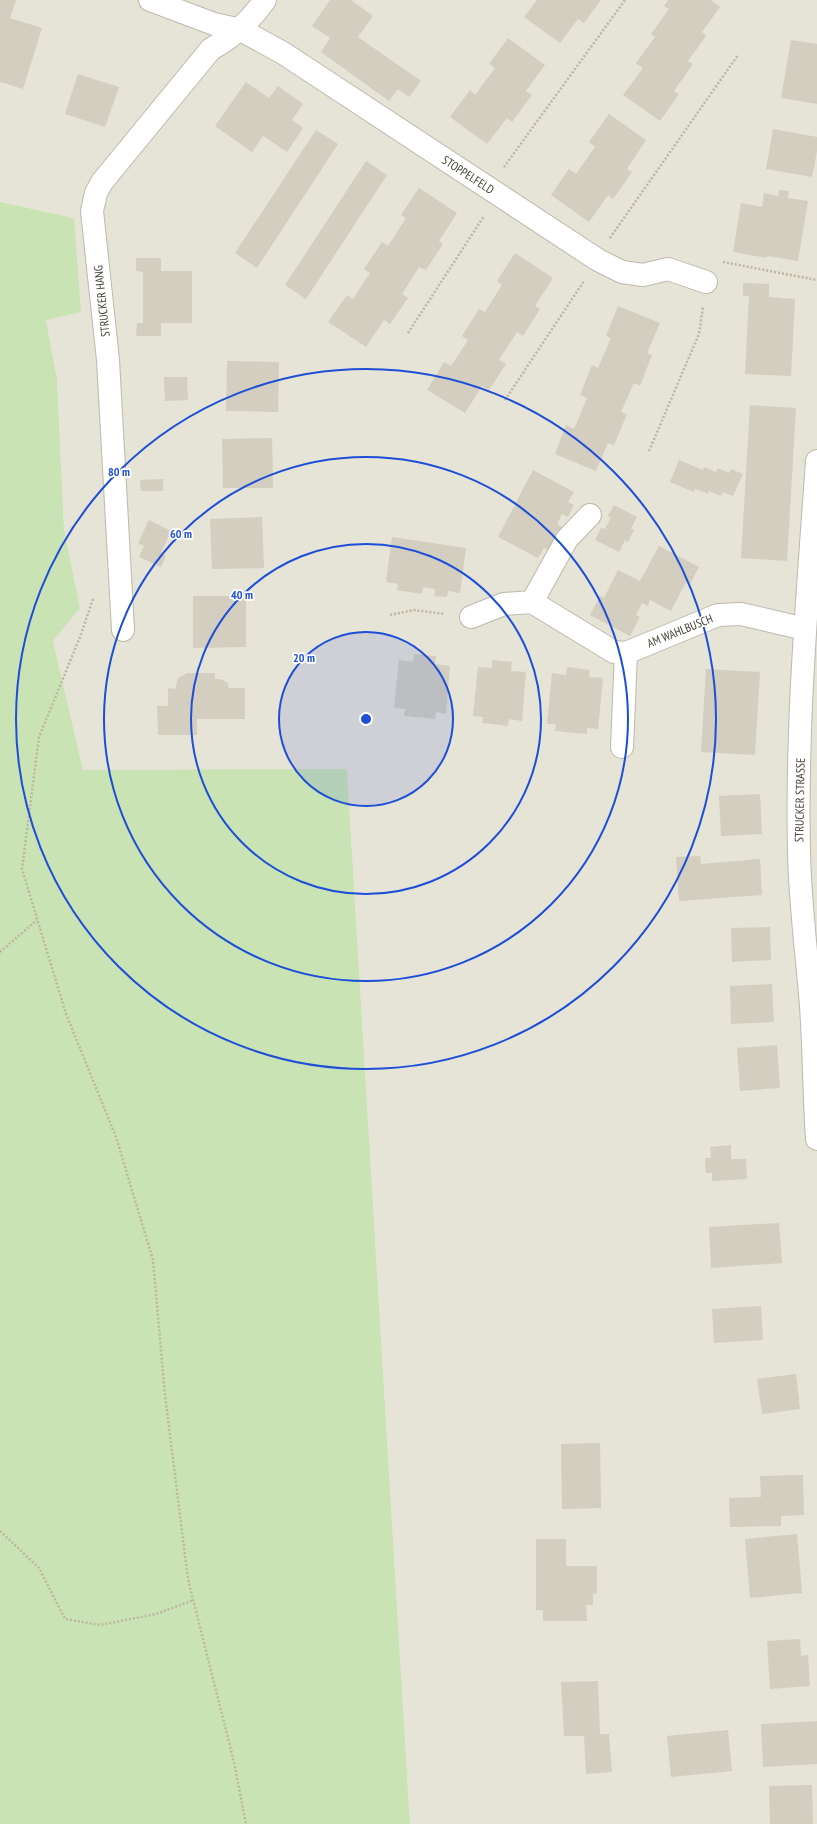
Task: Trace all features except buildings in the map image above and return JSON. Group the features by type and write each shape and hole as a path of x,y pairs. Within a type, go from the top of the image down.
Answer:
{"street":[{"name":"STOPPELFELD","path":"150,0 214,24 241,30 283,53 598,260 622,272 643,275 668,268 706,282"},
{"name":"STRUCKER HANG","path":"123,630 108,360 92,211 93,204 102,182 211,49 226,41 241,30 265,0"},
{"name":"STRUCKER STRASSE","path":"817,461 805,629 801,714 799,852 801,899 811,1006 817,1139"},
{"path":"532,602 567,539 590,515"},
{"path":"471,617 504,604 532,602 614,652 626,653 622,747"},
{"name":"AM WAHLBUSCH","path":"626,653 718,615 741,614 805,629"}],"path":[{"path":"408,333 494,192 625,0"},
{"path":"505,400 598,260 607,242 738,55"},
{"path":"649,451 699,334 708,263 721,262 817,280"},
{"path":"95,595 80,637 39,737 22,869 66,1014 116,1137 153,1260 165,1395 188,1579 234,1762 246,1824"},
{"path":"390,615 414,610 471,617"},
{"path":"0,952 37,920"},
{"path":"0,1530 39,1568 65,1619 100,1625 156,1614 194,1600"}],"shaded area":[{"path":"0,0 817,0 817,1824 410,1824 347,770 83,770 53,641 80,608 64,529 57,379 46,320 74,218 0,202"}],"green space":[{"path":"0,202 74,218 81,312 46,320 57,379 64,529 80,608 53,641 83,770 347,769 410,1824 0,1824"}]}
